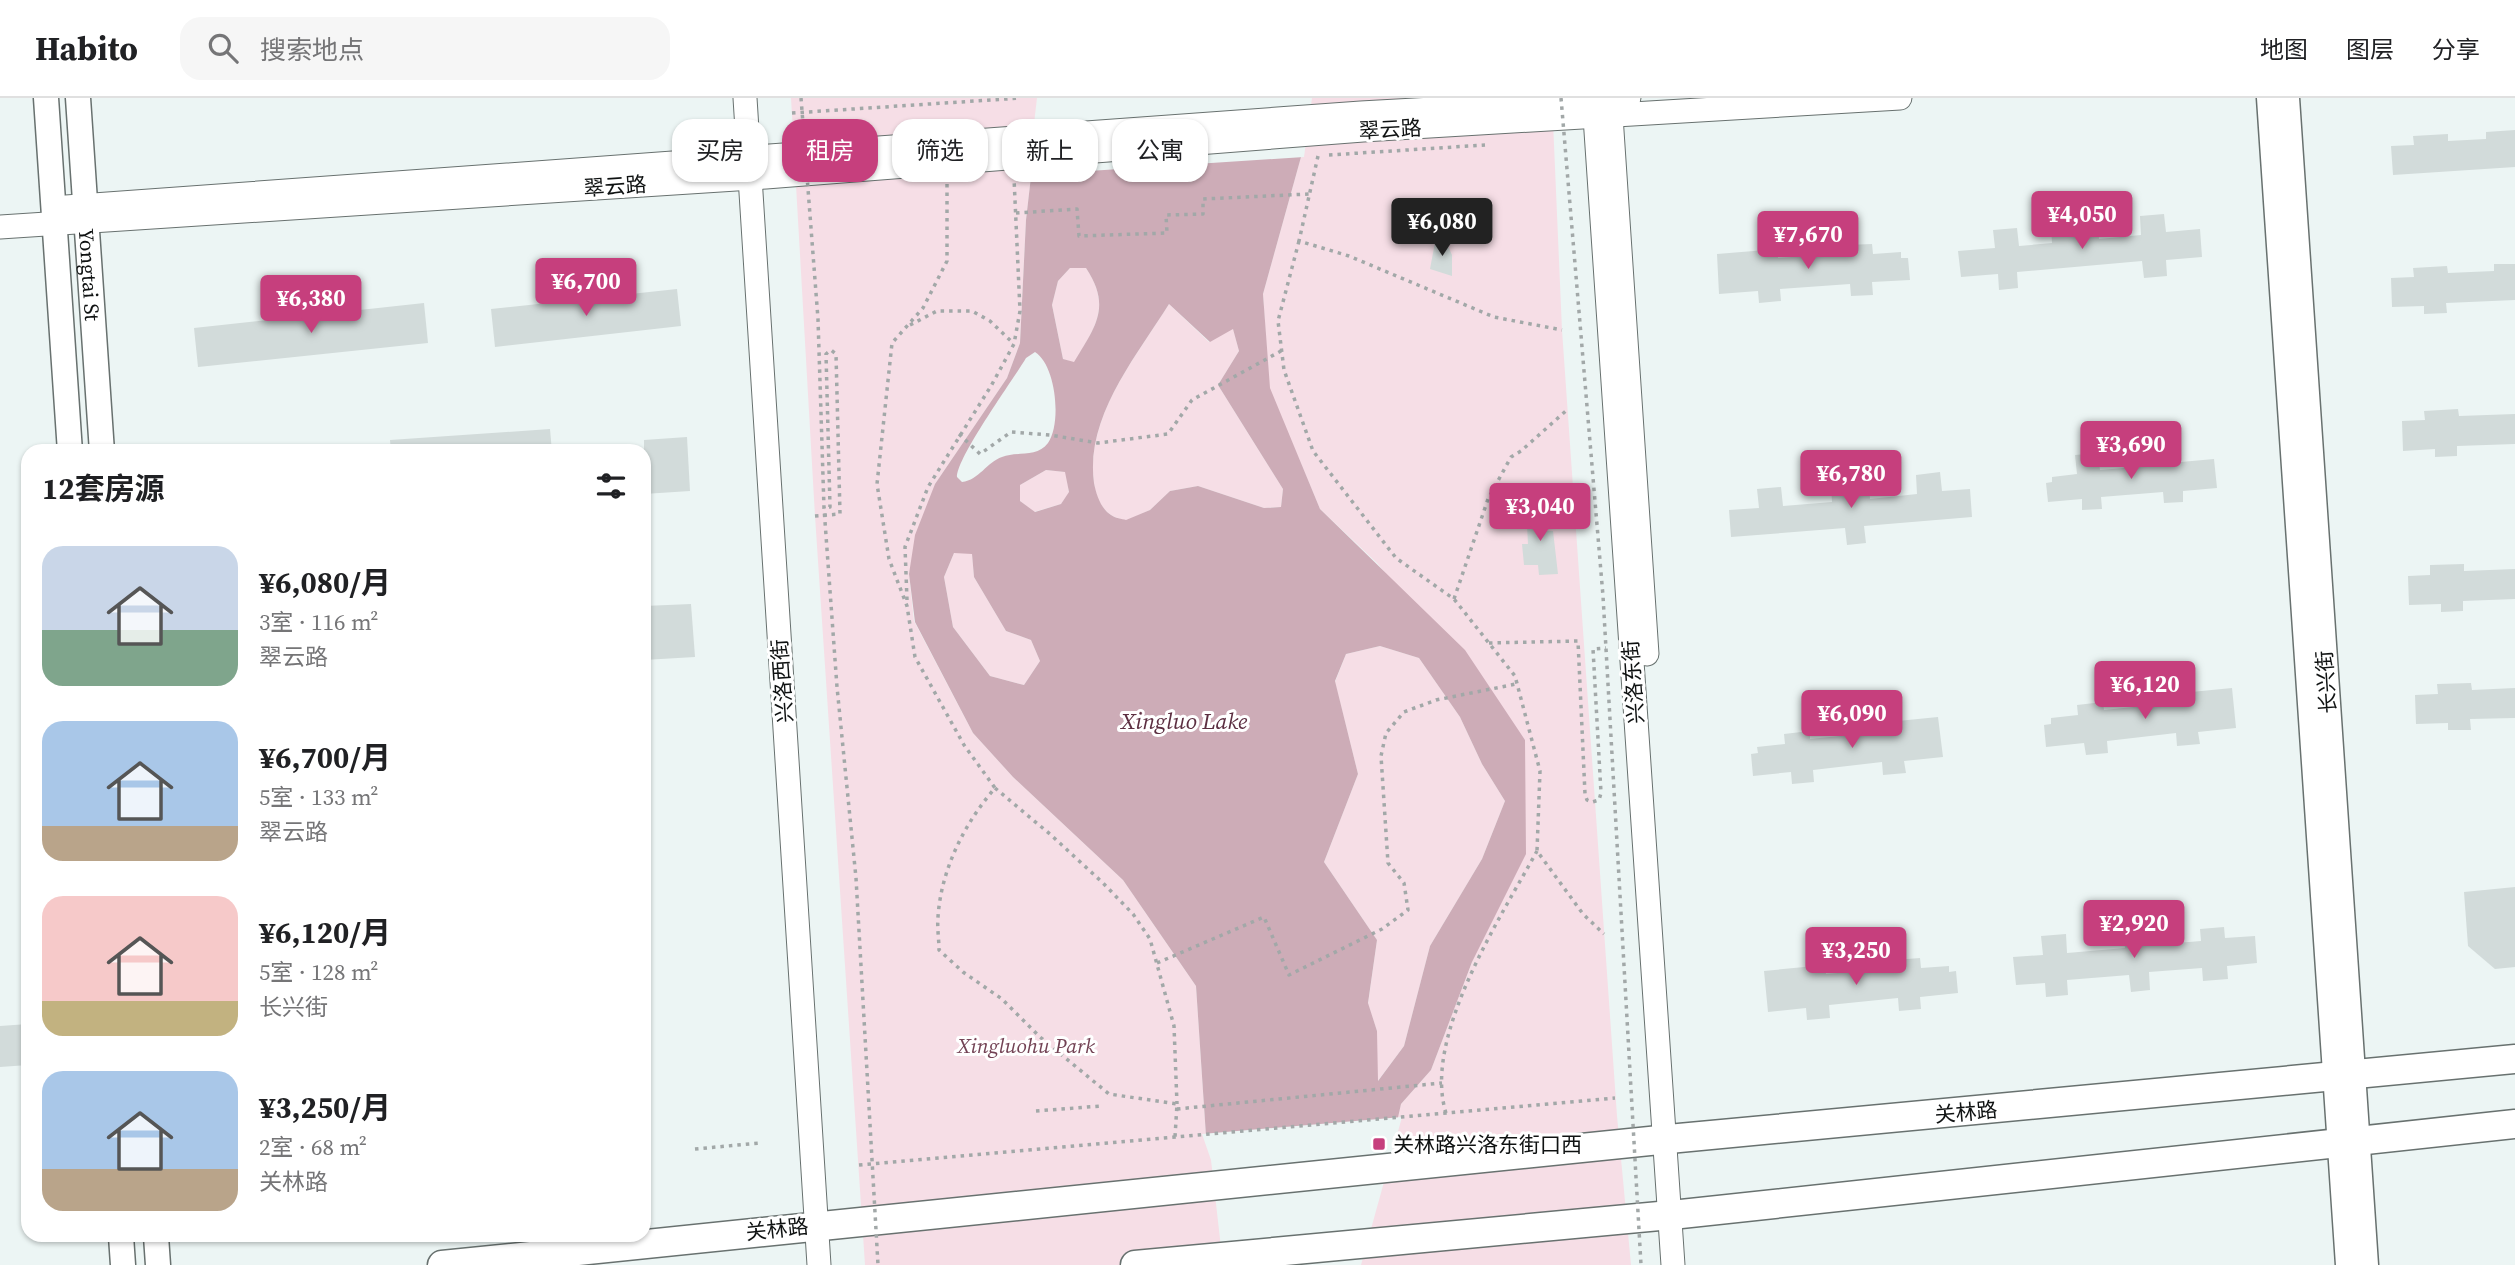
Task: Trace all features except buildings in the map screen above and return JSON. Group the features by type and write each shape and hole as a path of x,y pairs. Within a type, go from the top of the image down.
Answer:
{"main road":[{"name":"Yongtai St","path":"46,98 69,444"},
{"name":"Yongtai St","path":"78,98 101,444"},
{"name":"长兴街","path":"2269,98 2349,1140 2366,1265"},
{"name":"长兴街","path":"2287,98 2344,1077"},
{"name":"关林路","path":"442,1265 1417,1164 2515,1059"},
{"path":"1135,1265 1675,1215 2515,1124"},
{"name":"长兴街","path":"2348,1265 2349,1140"},
{"path":"121,1242 123,1265"},
{"path":"156,1242 158,1265"}],"street":[{"name":"兴洛西街","path":"745,98 749,119"},
{"name":"兴洛西街","path":"760,119 761,98"},
{"name":"翠云路","path":"1098,147 1362,121 1606,104 1900,98"},
{"name":"兴洛东街","path":"1606,104 1672,1140 1675,1215 1673,1265"},
{"name":"翠云路","path":"768,167 1002,156"},
{"name":"翠云路","path":"0,227 85,213 672,173"},
{"name":"兴洛西街","path":"759,182 824,1224 819,1265"},
{"name":"翠云路","path":"0,212 54,216"},
{"name":"兴洛东街","path":"1675,1215 1684,1265"},
{"name":"兴洛西街","path":"824,1224 835,1265"}],"path":[{"path":"801,98 818,319 824,508 837,687 856,878 878,1265"},
{"path":"792,113 1021,98"},
{"path":"1561,98 1606,648 1641,1265"},
{"path":"1318,156 1278,321 1283,370 1313,451 1396,558 1454,599 1515,677 1540,771 1537,851 1469,981 1446,1042 1440,1068 1446,1113"},
{"path":"908,606 889,559 877,484 892,343 923,308 947,261 947,182"},
{"path":"1013,182 1020,311 1014,344 928,487 905,548 908,606 915,657 964,745 995,788 1051,835 1133,914 1150,939 1174,1026 1177,1107 1175,1137"},
{"path":"1016,213 1077,209 1079,236 1167,233 1166,215 1203,214 1203,199 1309,194"},
{"path":"1298,242 1349,256 1494,317 1562,330"},
{"path":"905,328 937,311 972,311 990,321 1014,344"},
{"path":"815,516 840,514 836,354 831,350 826,355 830,507 824,508"},
{"path":"961,435 980,454 1011,432 1098,443 1168,434 1192,400 1281,351"},
{"path":"1454,599 1488,499 1511,457 1568,409"},
{"path":"1578,641 1585,794 1587,800 1592,802 1599,800 1601,793 1593,649 1606,648"},
{"path":"1489,643 1584,641"},
{"path":"1157,963 1264,917 1289,975 1382,929 1408,910 1404,883 1388,863 1381,756 1386,733 1404,712 1436,700 1517,683"},
{"path":"995,788 982,803 951,854 938,916 939,950 963,972 1002,999 1040,1037 1109,1094 1177,1107 1441,1083"},
{"path":"1537,851 1583,914 1604,933"},
{"path":"859,1164 1615,1098"},
{"path":"1036,1111 1101,1107"},
{"path":"695,1149 760,1143"}],"green space":[{"name":"Xingluohu Park","path":"791,98 1040,98 1038,119 1002,119 1002,182 1030,182 1020,343 1007,378 935,484 909,574 914,621 973,733 1013,777 1123,880 1196,986 1206,1136 1214,1159 1226,1265 865,1265 815,516 796,182 878,182 878,119 792,119"},
{"path":"1308,98 1552,98 1562,330 1617,1116 1631,1265 1358,1265 1401,1104 1431,1070 1472,962 1525,740 1377,563 1320,509 1269,388 1263,294 1301,157"},
{"path":"1070,268 1086,268 1094,282 1099,306 1094,327 1074,363 1063,359 1052,305 1058,281"},
{"path":"1169,304 1209,342 1233,328 1239,351 1218,385 1283,489 1281,507 1264,508 1198,486 1170,491 1150,510 1126,521 1107,512 1099,501 1094,483 1093,459 1105,411 1128,367"},
{"path":"1046,470 1066,472 1069,493 1061,504 1034,512 1020,501 1020,485"},
{"path":"954,553 972,553 974,577 1006,631 1031,640 1040,661 1024,685 990,676 953,627 944,577"},
{"path":"1380,646 1419,658 1460,717 1482,764 1505,801 1482,859 1430,946 1404,1046 1377,1082 1377,1031 1368,1004 1377,940 1324,862 1358,774 1335,682 1346,654"}],"water":[{"name":"Xingluo Lake","path":"1040,98 1308,98 1301,157 1263,294 1270,388 1320,509 1465,650 1525,740 1526,854 1472,962 1431,1070 1401,1104 1392,1144 1217,1179 1206,1136 1196,986 1123,880 1013,777 973,733 915,622 909,574 915,535 935,484 1007,378 1020,343 1030,182 1098,182 1098,119 1038,119","holes":["1070,268 1086,268 1094,282 1099,306 1094,327 1074,362 1063,359 1052,305 1058,281","1169,304 1210,342 1233,329 1239,351 1218,385 1283,489 1281,507 1264,508 1198,486 1170,491 1150,510 1126,520 1113,516 1104,509 1094,483 1093,459 1097,435 1105,411 1128,367","1035,352 1048,369 1052,381 1056,409 1048,443 1038,451 1002,457 973,478 962,482 957,477 966,453 1026,358","1046,470 1065,472 1069,492 1061,504 1035,512 1020,501 1020,485","954,553 972,554 974,577 1006,631 1031,640 1040,661 1024,685 990,676 953,627 944,577","1380,646 1419,658 1460,717 1482,764 1505,801 1482,859 1430,946 1404,1046 1378,1081 1377,1031 1368,1003 1377,940 1324,862 1358,774 1335,681 1346,654"]}],"pier":[{"path":"1037,98 1312,98 1304,157 1208,163 1208,119 1112,119 1112,170 1098,170 1098,119 1035,119"},
{"path":"1402,1117 1361,1265 1223,1265 1211,1160 1202,1134"}],"place":[{"name":"关林路兴洛东街口西","path":"1379,1144"}]}
